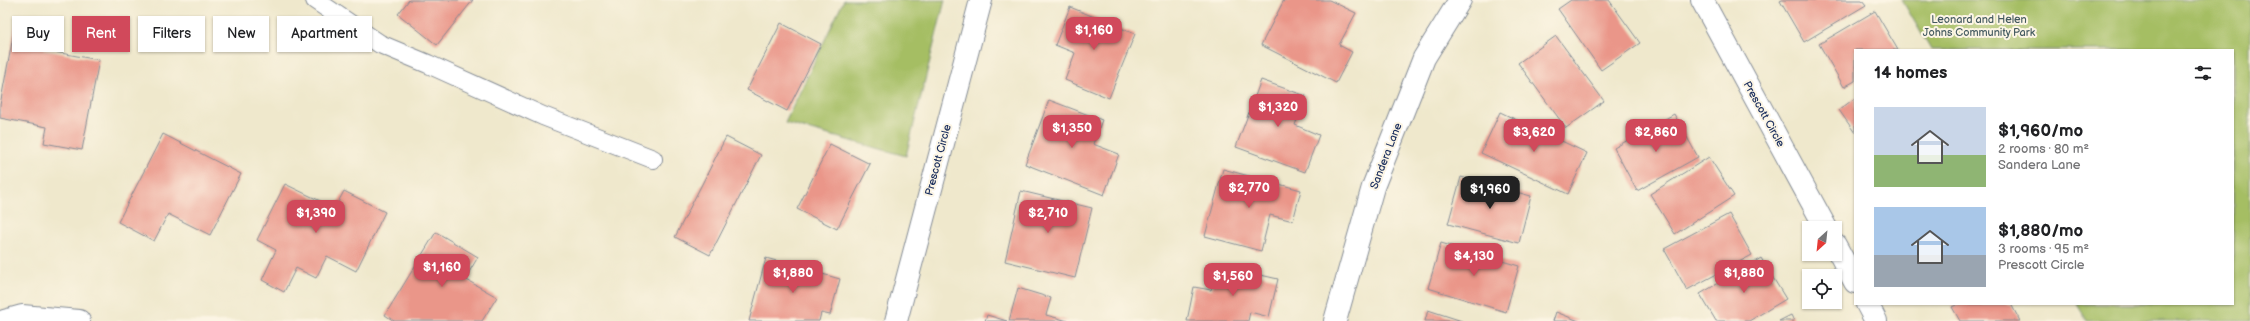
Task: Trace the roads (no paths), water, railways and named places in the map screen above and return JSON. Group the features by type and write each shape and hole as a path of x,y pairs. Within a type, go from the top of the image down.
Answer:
{"street":[{"name":"Prescott Circle","path":"896,321 981,0"},
{"name":"Sandera Lane","path":"1335,321 1376,180 1424,58 1460,0"},
{"name":"Prescott Circle","path":"1702,0 1822,221"},
{"path":"1842,258 1854,280"},
{"path":"1868,305 1876,321"},
{"path":"4,321 22,316 79,321"}],"lane":[{"path":"315,0 380,44 543,116 653,159"}],"park label":[{"name":"Leonard and Helen Johns Community Park","path":"1979,25"}]}
